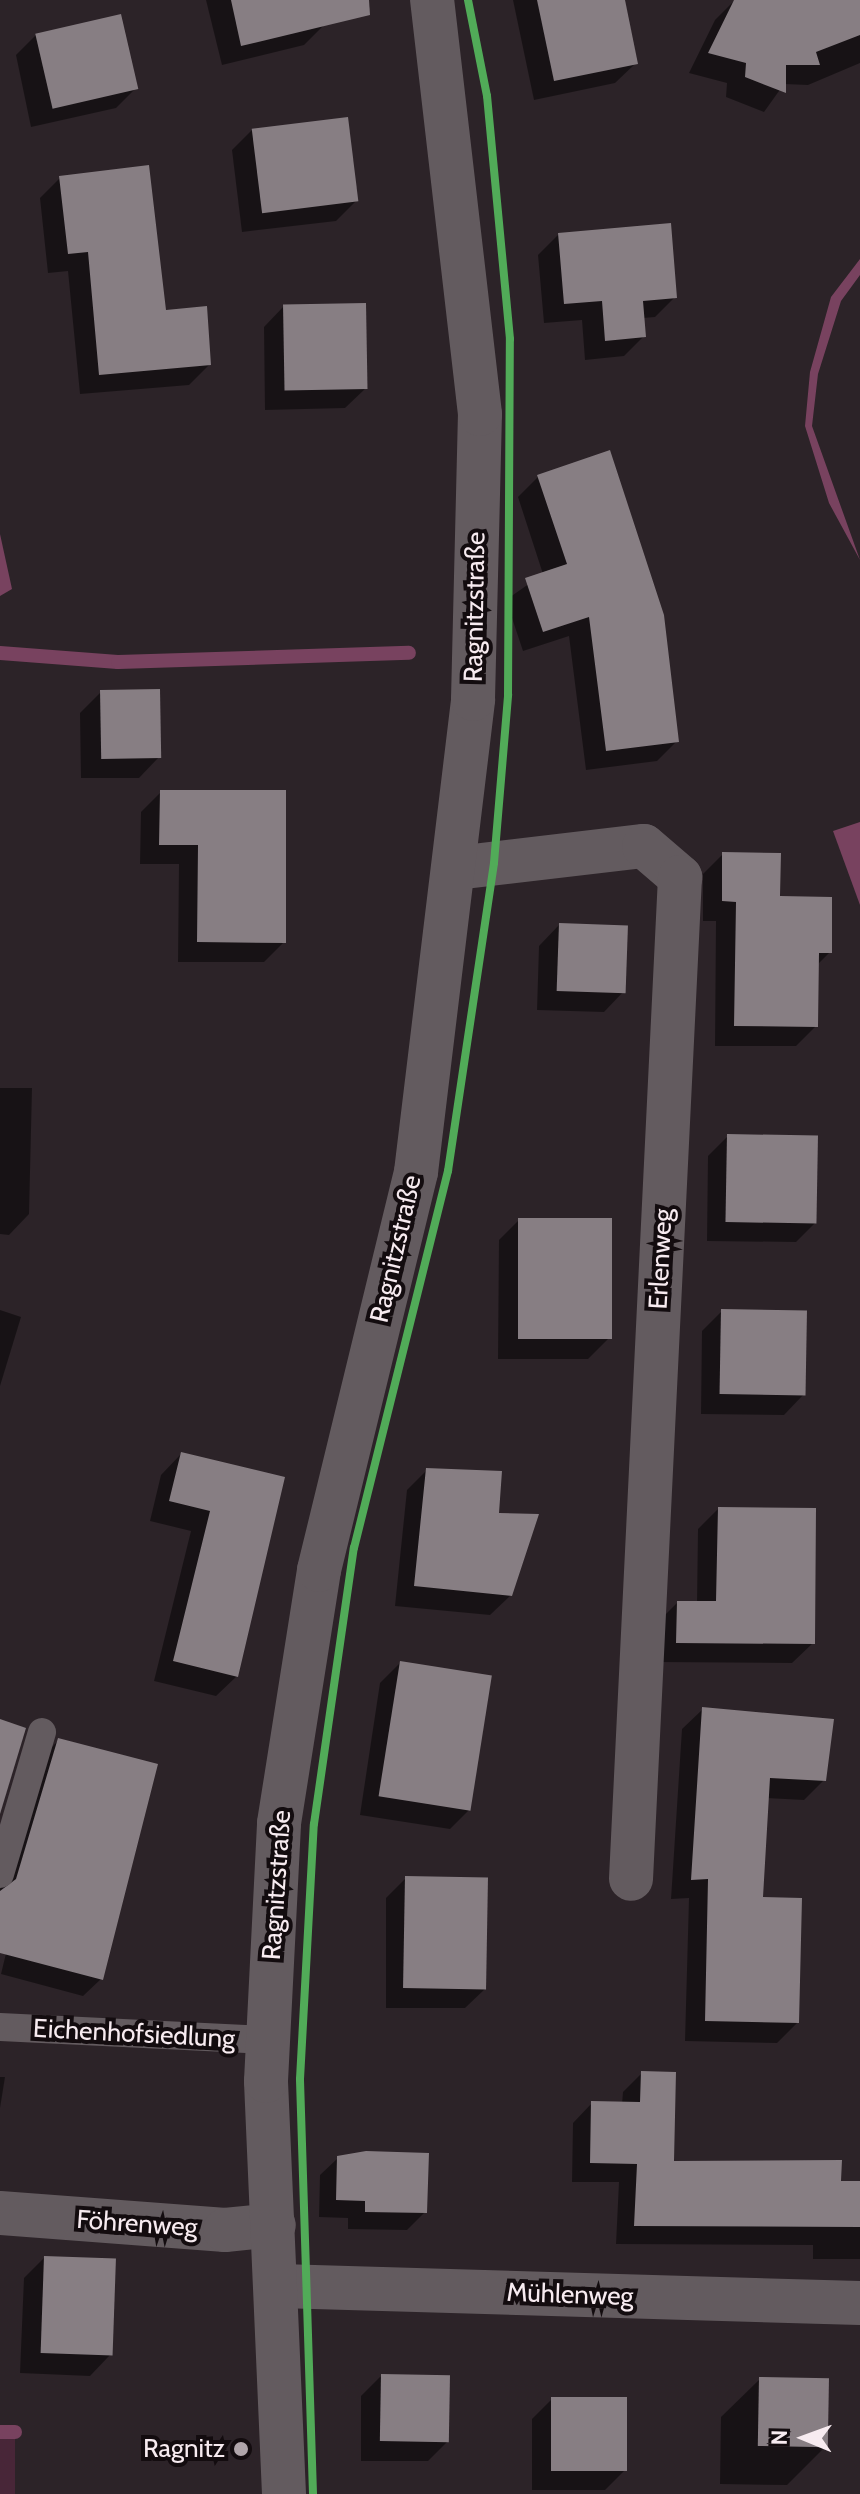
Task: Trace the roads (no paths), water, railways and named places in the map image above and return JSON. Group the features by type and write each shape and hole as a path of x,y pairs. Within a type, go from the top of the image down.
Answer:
{"main road":[{"name":"Ragnitzstraße","path":"284,2494 280,2286 274,2225 268,2040 279,1823 319,1570 416,1172 456,868 473,699 480,414 432,0"},
{"name":"Erlenweg","path":"456,868 644,846 680,877 631,1879"},
{"name":"Föhrenweg","path":"0,2213 225,2230 274,2225"},
{"name":"Mühlenweg","path":"280,2286 860,2303"}],"lane":[{"path":"0,1874 42,1732"},
{"name":"Eichenhofsiedlung","path":"0,2027 268,2040"}],"waterway":[{"path":"0,653 118,662 409,653"},
{"path":"0,2432 15,2432"}],"place":[{"name":"Ragnitz","path":"241,2449"}]}
